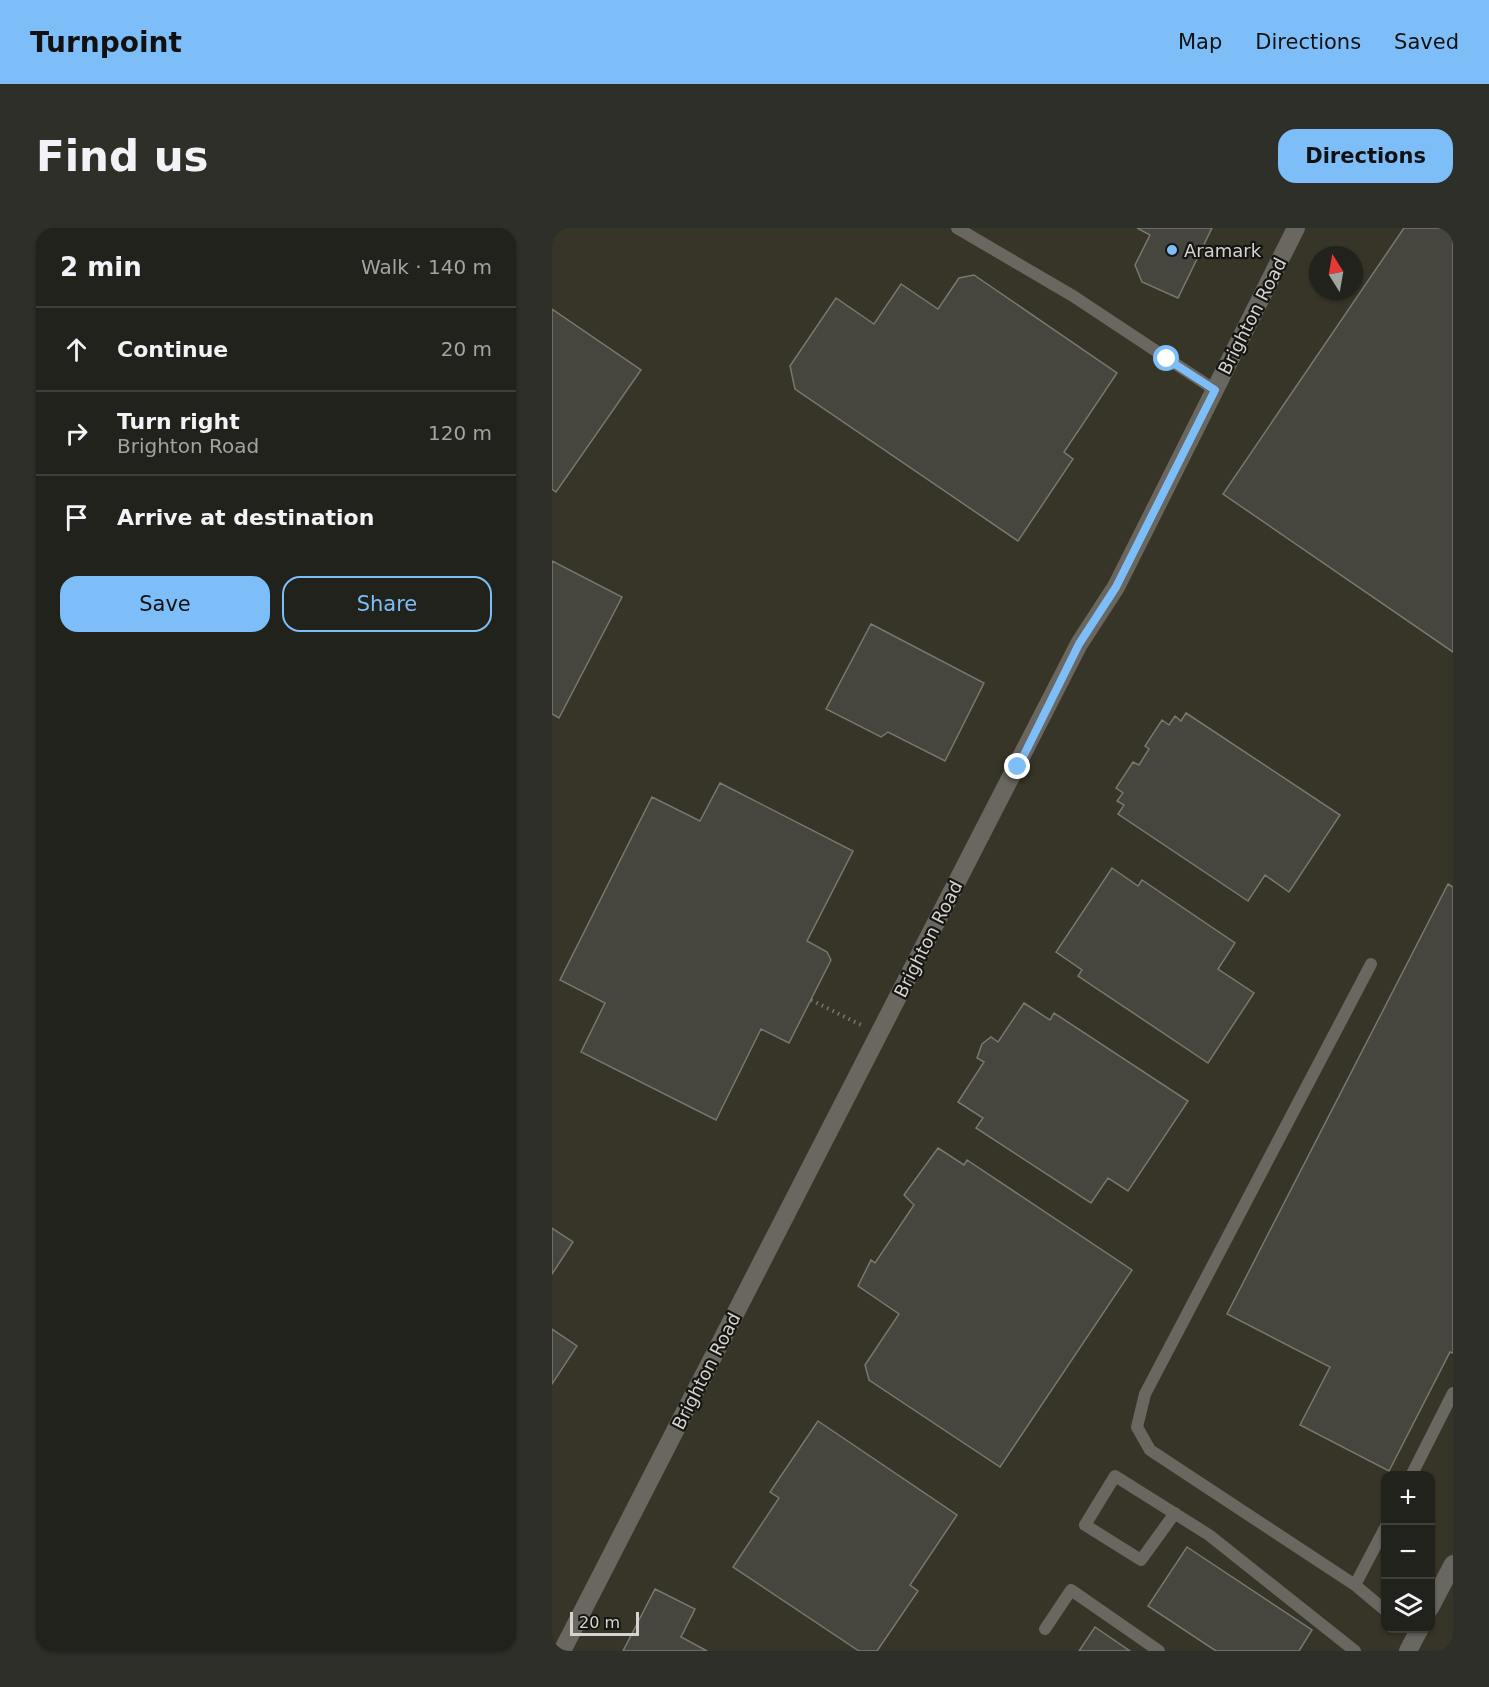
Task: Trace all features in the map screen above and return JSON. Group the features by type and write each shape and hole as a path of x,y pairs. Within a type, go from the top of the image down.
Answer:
{"street":[{"name":"Brighton Road","path":"562,1651 1079,644 1116,587 1296,228"},
{"path":"1435,1600 1453,1564"}],"lane":[{"path":"957,228 1073,296 1215,390"},
{"path":"1371,964 1145,1394 1137,1428 1150,1450 1355,1585 1381,1607"},
{"path":"1414,1471 1453,1394"},
{"path":"1175,1514 1141,1560 1085,1525 1115,1476 1209,1535 1355,1651"},
{"path":"1355,1585 1381,1536"},
{"path":"1045,1629 1071,1590 1159,1651"}],"path":[{"path":"811,1000 879,1034"}],"shaded area":[{"path":"552,228 1453,228 1453,1651 552,1651"}],"building":[{"name":"Aramark","path":"1137,228 1212,228 1178,298 1142,282 1135,265 1150,235"},
{"path":"1404,228 1453,228 1453,652 1223,494 1355,300 1363,300 1363,288"},
{"path":"974,275 1117,373 1064,452 1073,459 1018,541 795,389 790,366 836,298 874,324 901,284 938,309 959,278"},
{"path":"552,309 641,370 556,492 552,489"},
{"path":"552,561 622,597 559,718 552,714"},
{"path":"871,624 984,683 945,761 888,732 881,737 826,709"},
{"path":"1186,713 1340,815 1289,892 1265,875 1248,901 1118,814 1124,805 1117,801 1123,793 1116,788 1133,762 1139,765 1149,749 1145,746 1162,720 1169,725 1175,716 1181,721"},
{"path":"720,783 853,851 807,941 827,952 831,960 789,1043 761,1029 716,1120 581,1052 605,1003 560,980 652,797 700,821"},
{"path":"1112,868 1138,886 1142,880 1235,943 1218,969 1254,993 1208,1063 1078,976 1082,970 1056,952"},
{"path":"1448,884 1453,887 1453,1353 1450,1352 1389,1471 1300,1425 1330,1367 1227,1314"},
{"path":"1024,1003 1050,1020 1054,1013 1188,1101 1128,1191 1108,1178 1091,1203 976,1128 983,1118 958,1102 984,1062 977,1058 982,1044 991,1037 998,1042"},
{"path":"938,1148 964,1165 967,1160 1132,1270 1000,1467 869,1380 865,1365 899,1314 858,1286 871,1260 875,1263 914,1205 904,1195"},
{"path":"552,1228 573,1242 552,1274"},
{"path":"552,1329 577,1346 552,1384"},
{"path":"818,1421 957,1515 910,1585 918,1591 877,1651 859,1651 733,1567 779,1498 770,1492"},
{"path":"1187,1547 1312,1630 1299,1651 1216,1651 1148,1606"},
{"path":"655,1589 695,1609 681,1637 707,1651 623,1651"},
{"path":"1095,1627 1130,1651 1079,1651"}],"place":[{"name":"Aramark","path":"1172,250"}],"route":[{"path":"1018,767 1079,644 1116,587 1215,390 1167,359"}]}
